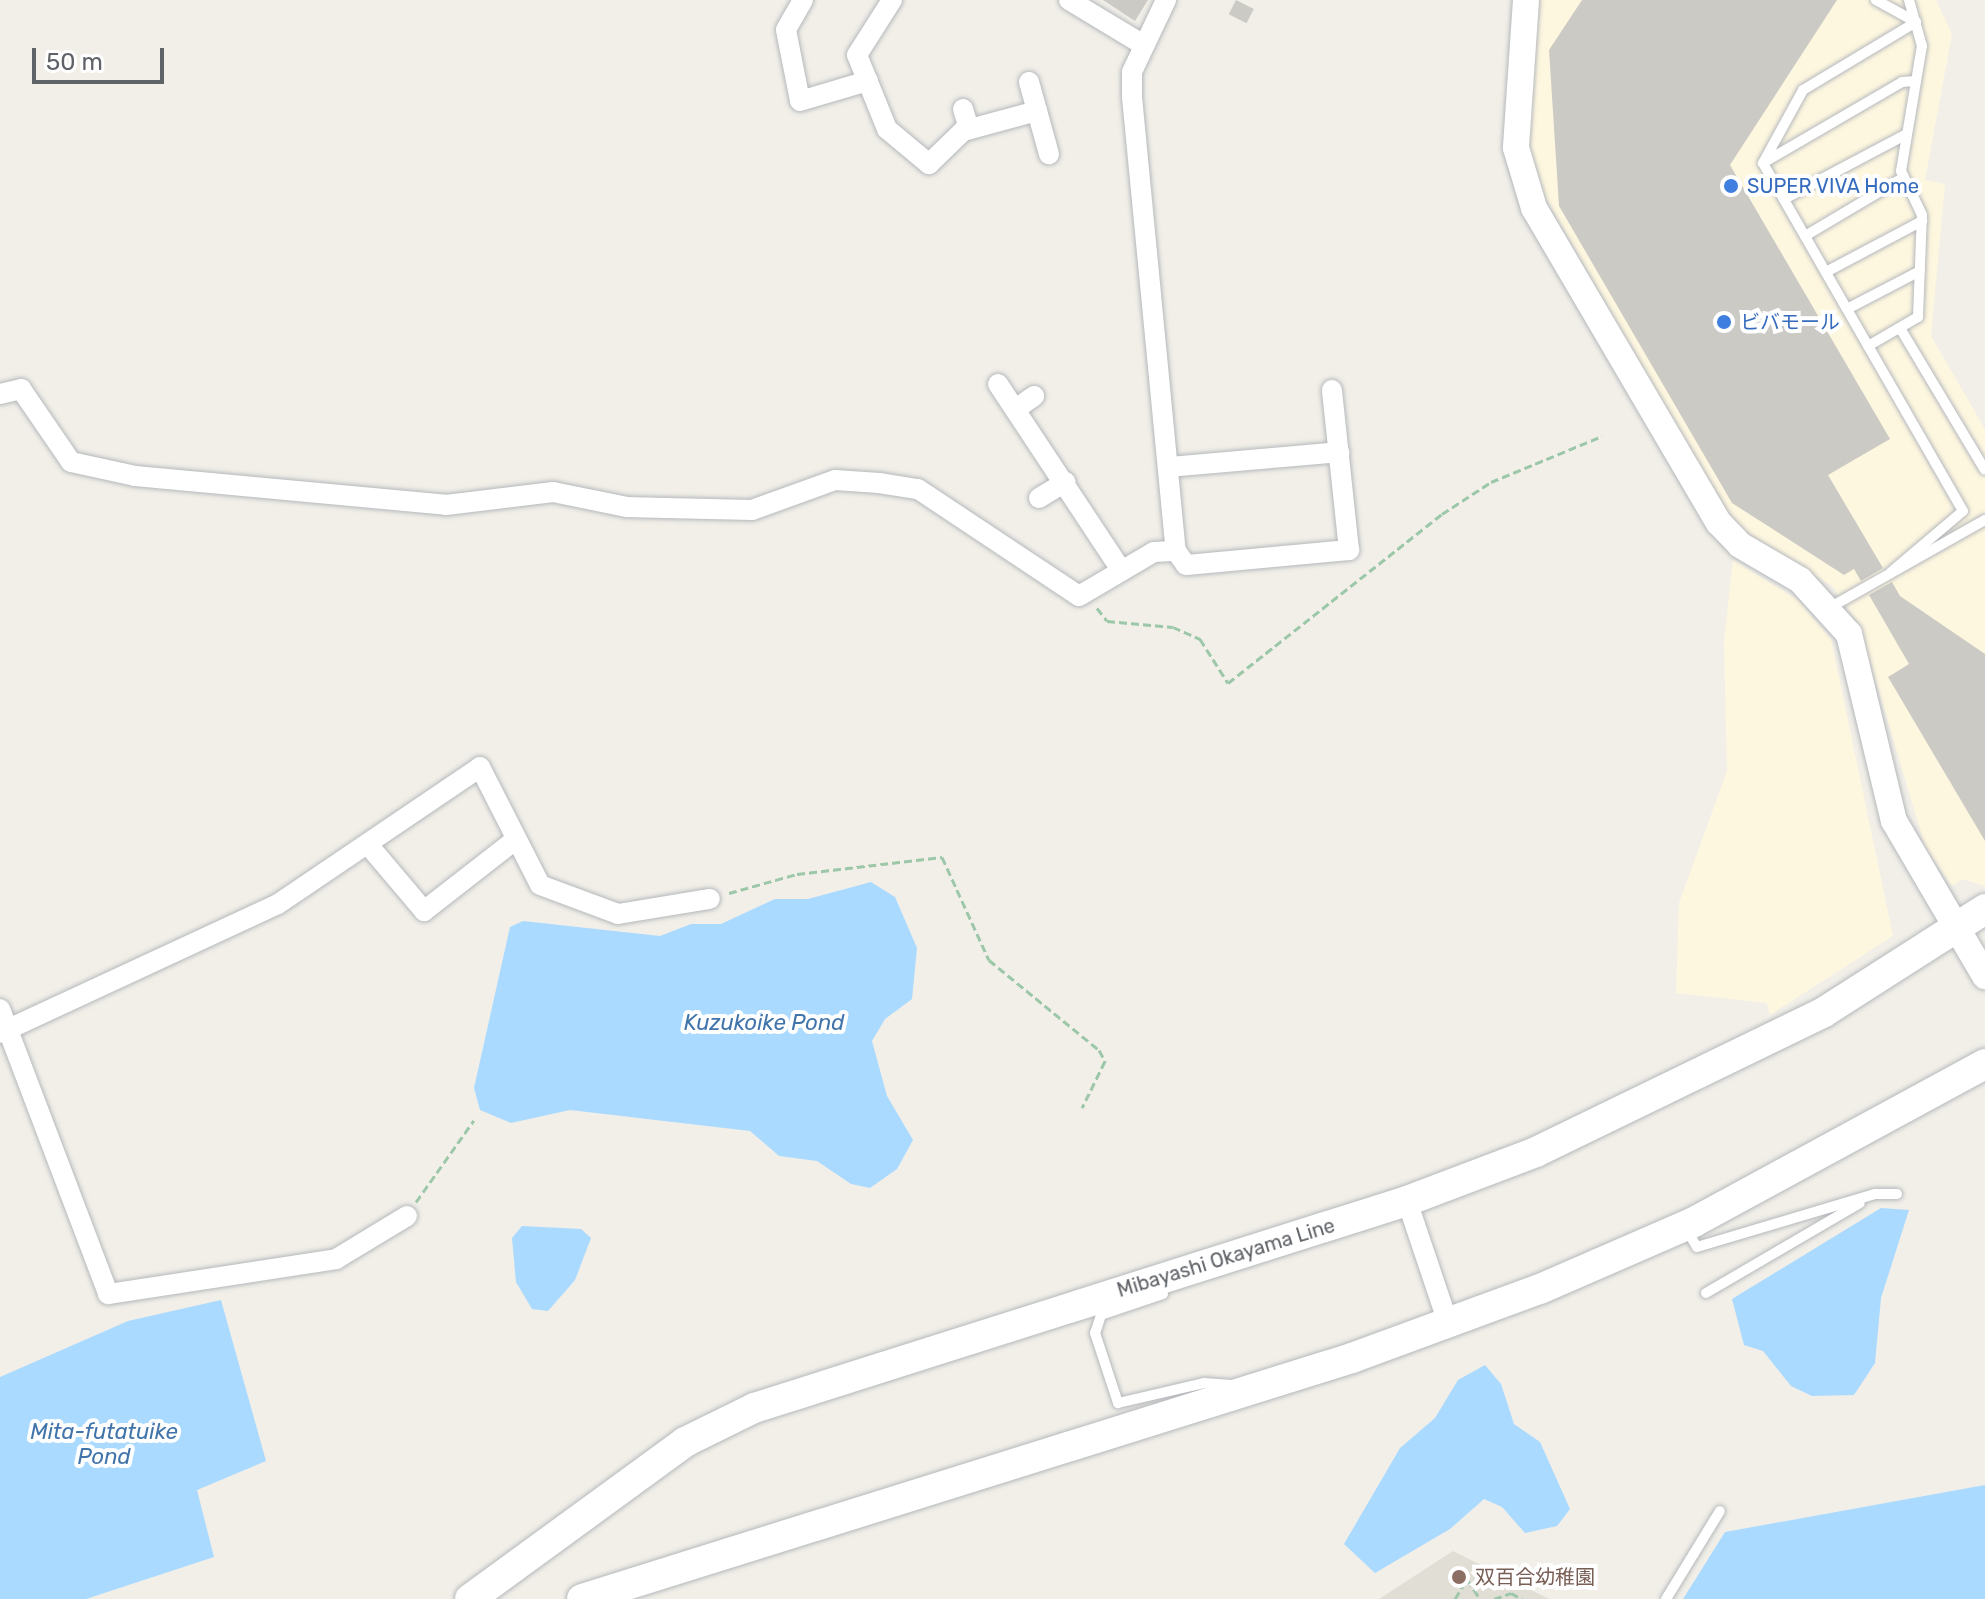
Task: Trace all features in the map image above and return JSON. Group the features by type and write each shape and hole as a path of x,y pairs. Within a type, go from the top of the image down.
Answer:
{"main road":[{"name":"Mibayashi Okayama Line","path":"470,1599 685,1442 754,1408 1407,1201 1671,1091 1824,1012 1985,909"},
{"path":"582,1599 1258,1387 1448,1323 1684,1225 1985,1064"}],"street":[{"path":"803,0 786,30 800,101 868,81"},
{"path":"1069,0 1142,44"},
{"path":"1166,0 1142,44 1132,97 1176,551 1186,565 1349,550 1332,390"},
{"path":"1526,0 1516,148 1534,208 1719,523 1831,607 1849,634 1894,821 1954,929 1985,976"},
{"path":"883,3 857,55 887,129 929,164 966,119 1037,111"},
{"path":"1029,82 1049,154"},
{"path":"998,384 1066,482 1121,570"},
{"path":"0,394 21,389 71,462 135,476 446,505 553,492 627,507 752,510 835,480 918,489 1040,577 1088,594 1121,570 1176,551"},
{"path":"1017,408 1034,396"},
{"path":"1169,467 1339,452"},
{"path":"1039,498 1066,482"},
{"path":"4,1032 278,904 370,847 480,767 514,841 540,885 618,914 710,899"},
{"path":"370,847 424,911 514,841"},
{"path":"0,1009 4,1032 108,1294 336,1259 407,1216"},
{"path":"1407,1201 1448,1323"}],"lane":[{"path":"1876,0 1916,22"},
{"path":"1868,346 1918,317 1922,221 1901,179 1922,46 1909,0"},
{"path":"1763,163 1803,90 1916,22"},
{"path":"1763,163 1902,82 1916,81"},
{"path":"1784,199 1907,134"},
{"path":"1763,163 1963,511 1962,520 1909,551 1891,572"},
{"path":"1805,236 1901,179"},
{"path":"1826,272 1922,221"},
{"path":"1847,309 1920,271"},
{"path":"1900,328 1985,470"},
{"path":"1831,607 1985,520"},
{"path":"1684,1225 1697,1247 1875,1194 1897,1194"},
{"path":"1706,1293 1875,1194"},
{"path":"1235,1256 1204,1280 1101,1315 1095,1333 1118,1403 1204,1383 1258,1387"},
{"path":"1666,1599 1720,1511"}],"path":[{"path":"1088,594 1107,621 1173,627 1200,639 1228,683 1442,514 1491,482 1602,436"},
{"path":"710,899 797,874 942,857 989,960 1099,1050 1105,1061 1082,1108"},
{"path":"407,1216 474,1120"},
{"path":"1455,1599 1467,1579 1480,1599"},
{"path":"1494,1599 1511,1593 1522,1599"}],"shaded area":[{"name":"ビバモール","path":"1538,0 1936,0 1952,34 1925,180 1945,184 1931,336 1985,429 1985,886 1962,879 1952,886 1926,849 1859,625 1832,586 1746,532 1723,507 1539,187 1529,150"},
{"path":"1733,560 1798,600 1831,639 1893,936 1770,1015 1767,1003 1676,993 1679,903 1727,771 1724,642"},
{"name":"双百合幼稚園","path":"1453,1551 1549,1599 1379,1599"}],"water":[{"name":"Kuzukoike Pond","path":"871,882 895,897 917,948 912,999 885,1019 872,1041 887,1096 913,1140 897,1169 870,1188 851,1184 817,1161 779,1156 750,1131 570,1110 511,1123 480,1110 474,1088 510,927 523,921 660,936 691,924 721,924 775,899 808,899"},
{"path":"1881,1208 1909,1210 1881,1298 1875,1363 1854,1395 1812,1396 1791,1386 1763,1351 1744,1345 1732,1299"},
{"path":"522,1226 581,1229 591,1238 575,1280 548,1311 532,1309 516,1282 512,1238"},
{"name":"Mita-futatuike Pond","path":"221,1300 266,1461 197,1490 214,1557 86,1599 0,1599 0,1377 128,1321"},
{"path":"1485,1365 1501,1384 1514,1424 1540,1442 1570,1509 1557,1526 1525,1533 1502,1507 1484,1499 1450,1529 1375,1573 1344,1544 1400,1448 1435,1418 1458,1380"},
{"path":"1985,1485 1985,1599 1683,1599 1725,1532"}],"building":[{"path":"1103,0 1148,0 1135,21"},
{"path":"1236,0 1254,9 1247,23 1229,14"},
{"name":"ビバモール","path":"1582,0 1837,0 1730,165 1890,439 1828,475 1883,568 1861,581 1854,569 1844,575 1732,503 1559,206 1549,50"},
{"path":"1892,582 1900,596 1985,654 1985,841 1888,677 1909,664 1869,595"}],"place":[{"name":"SUPER VIVA Home","path":"1731,186"},
{"name":"ビバモール","path":"1724,322"},
{"name":"双百合幼稚園","path":"1459,1577"}]}
